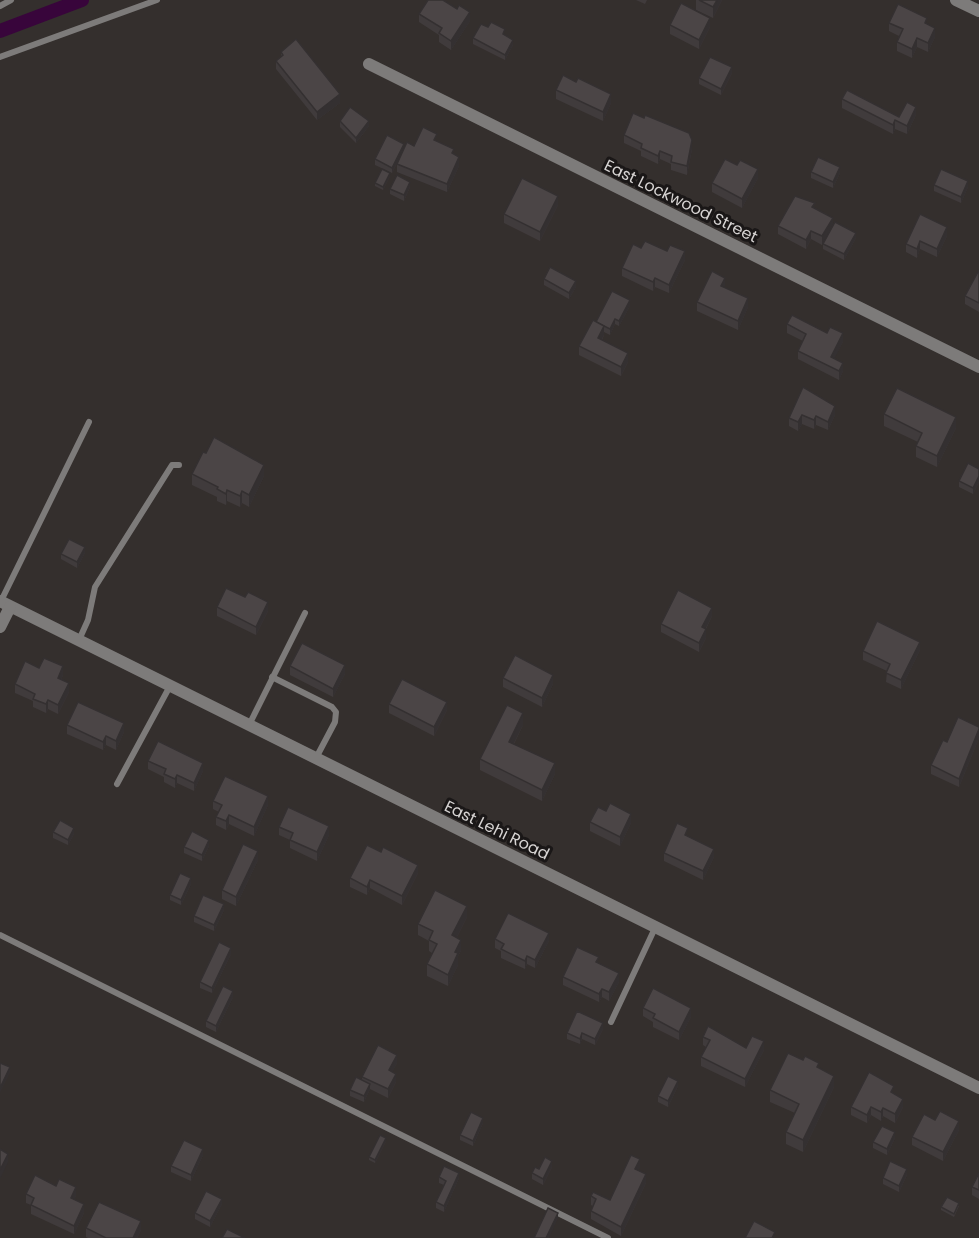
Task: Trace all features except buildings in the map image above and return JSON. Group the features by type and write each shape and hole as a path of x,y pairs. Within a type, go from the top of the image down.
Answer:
{"street":[{"path":"956,0 979,11"},
{"name":"East Lockwood Street","path":"369,64 979,367"},
{"path":"0,627 4,603"},
{"name":"East Lehi Road","path":"4,603 979,1088"}],"lane":[{"path":"0,6 11,0"},
{"path":"0,57 157,0"},
{"path":"4,603 89,422"},
{"path":"78,641 88,620 95,586 172,465 179,465"},
{"path":"249,725 305,613"},
{"path":"272,677 332,707 336,712 334,722 316,758"},
{"path":"117,784 170,686"},
{"path":"611,1022 656,927"},
{"path":"0,935 608,1238"}],"waterway":[{"path":"0,31 82,0"}]}
